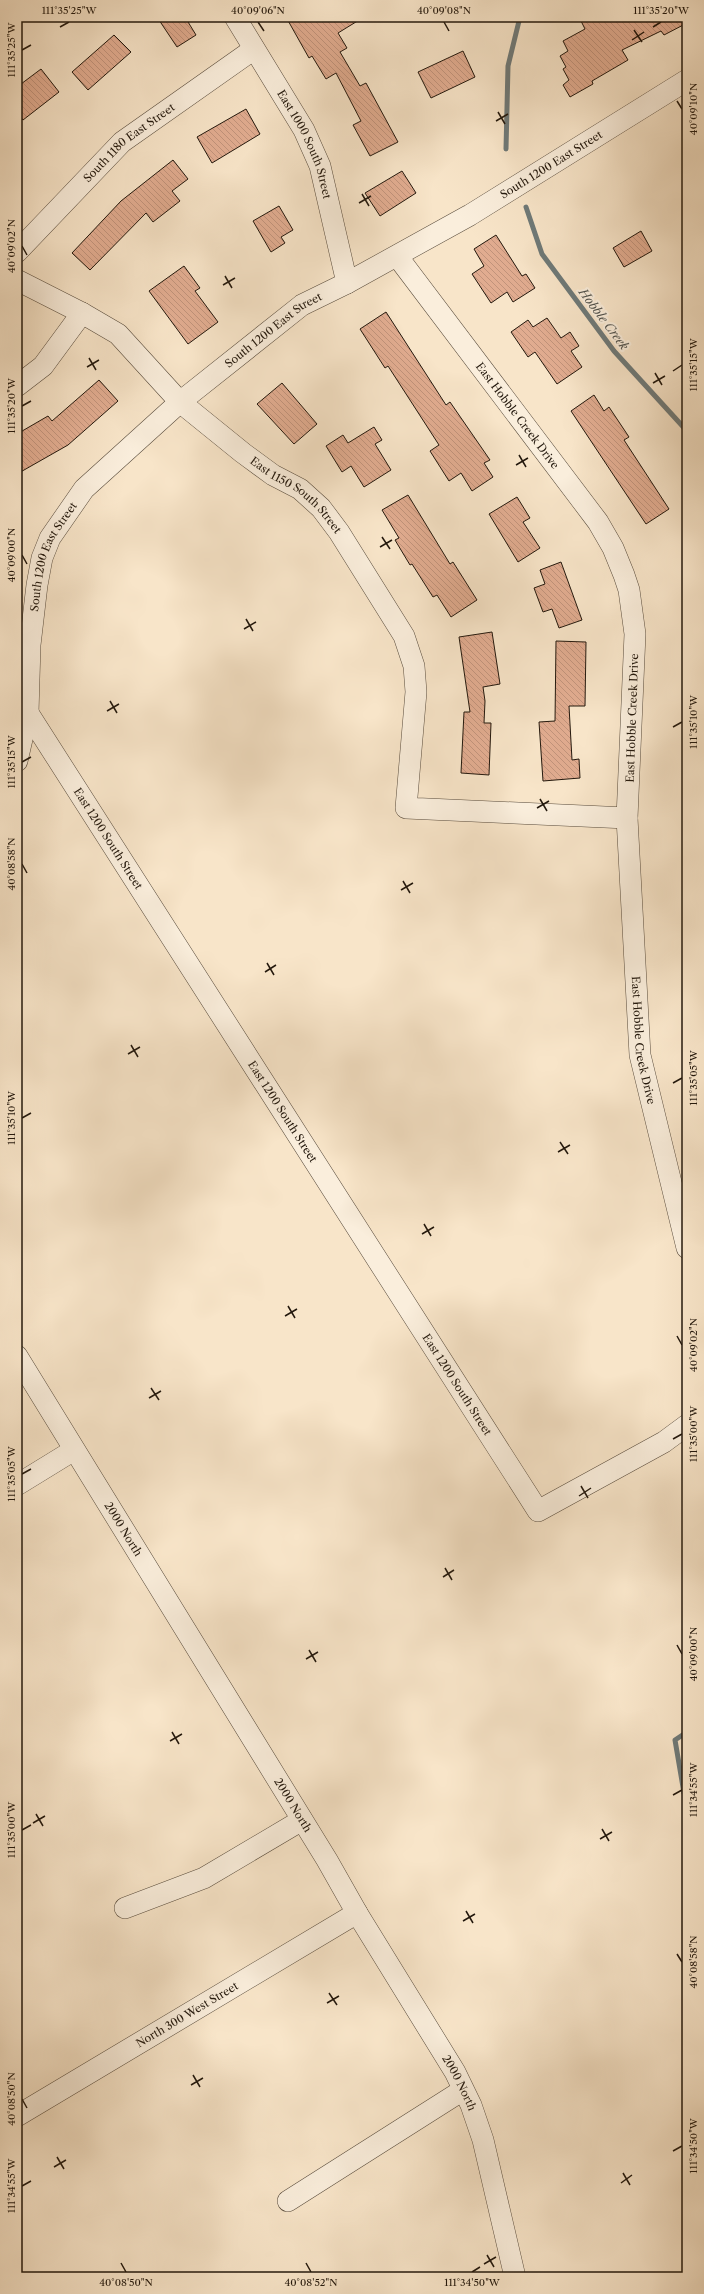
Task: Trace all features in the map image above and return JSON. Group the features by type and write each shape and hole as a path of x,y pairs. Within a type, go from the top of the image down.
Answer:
{"street":[{"name":"East 1000 South Street","path":"237,18 254,49 304,130 320,166 347,283"},
{"name":"South 1180 East Street","path":"17,252 122,142 254,49"},
{"name":"South 1200 East Street","path":"17,761 28,713 28,668 36,592 42,558 50,538 84,489 180,402 302,305 347,283 470,215 687,80"},
{"name":"East Hobble Creek Drive","path":"397,256 598,522 613,548 629,590 635,634 627,818 640,1055 687,1248"},
{"name":"East 1150 South Street","path":"17,280 82,313 118,334 180,402 243,453 273,474 300,489 321,508 339,532 404,636 414,666 416,692 406,808 627,818"},
{"path":"17,386 43,366 82,313"},
{"name":"East 1200 South Street","path":"28,713 538,1511 664,1442 687,1425"},
{"name":"2000 North","path":"17,1356 455,2072 482,2140 515,2277"},
{"path":"17,1485 74,1450"},
{"path":"125,1908 204,1878 302,1820"},
{"name":"North 300 West Street","path":"17,2116 357,1913"},
{"path":"288,2201 463,2090"}],"building":[{"path":"157,17 185,17 196,35 177,47"},
{"path":"286,17 364,17 338,33 347,48 340,52 360,86 366,83 398,142 370,156 353,125 361,121 336,73 326,79 312,56 309,58"},
{"path":"579,17 687,17 687,23 664,35 661,31 622,50 628,60 592,81 593,84 570,97 563,85 569,80 563,69 566,67 560,56 568,51 563,41 585,29"},
{"path":"114,35 131,52 88,90 72,72"},
{"path":"463,51 475,77 431,98 418,72"},
{"path":"41,69 59,92 23,120 17,113 17,87"},
{"path":"246,109 260,134 212,163 197,137"},
{"path":"173,160 188,179 172,191 180,201 153,222 146,213 90,270 72,253 121,201"},
{"path":"402,171 416,193 380,216 365,193"},
{"path":"279,206 293,230 281,237 285,243 271,252 253,221"},
{"path":"641,231 652,251 624,267 613,248"},
{"path":"496,235 522,276 526,274 535,288 513,302 507,292 491,303 472,274 484,266 474,249"},
{"path":"184,266 200,288 195,291 218,322 188,344 149,291"},
{"path":"386,312 446,405 450,402 490,460 484,463 493,477 472,491 461,473 449,481 430,451 439,445 388,366 385,368 360,329"},
{"path":"547,318 561,338 570,332 579,346 571,351 582,367 557,384 535,352 528,357 511,332 528,320 533,327"},
{"path":"99,380 118,401 68,445 17,474 17,434 48,416 52,421"},
{"path":"282,383 317,424 294,444 257,404"},
{"path":"594,395 604,411 609,407 629,437 624,440 669,509 646,524 571,411"},
{"path":"374,427 382,440 375,444 391,470 364,487 351,466 342,472 326,446 343,435 348,443"},
{"path":"408,495 450,564 453,562 477,600 451,617 437,595 433,597 412,564 410,565 395,540 399,538 382,510"},
{"path":"517,497 530,518 523,522 540,548 518,562 489,514"},
{"path":"561,562 582,620 559,628 552,609 543,612 534,588 545,584 540,570"},
{"path":"492,632 500,684 483,687 485,701 484,723 491,723 489,775 461,773 464,712 470,712 459,637"},
{"path":"556,641 586,642 585,706 569,706 572,760 579,759 580,778 543,781 539,722 555,721"}],"waterway":[{"name":"Hobble Creek","path":"506,149 508,66 520,17"},
{"name":"Hobble Creek","path":"526,207 542,254 614,351 687,431"},
{"name":"Hobble Creek","path":"687,1732 675,1740 684,1793 687,1794"}]}
